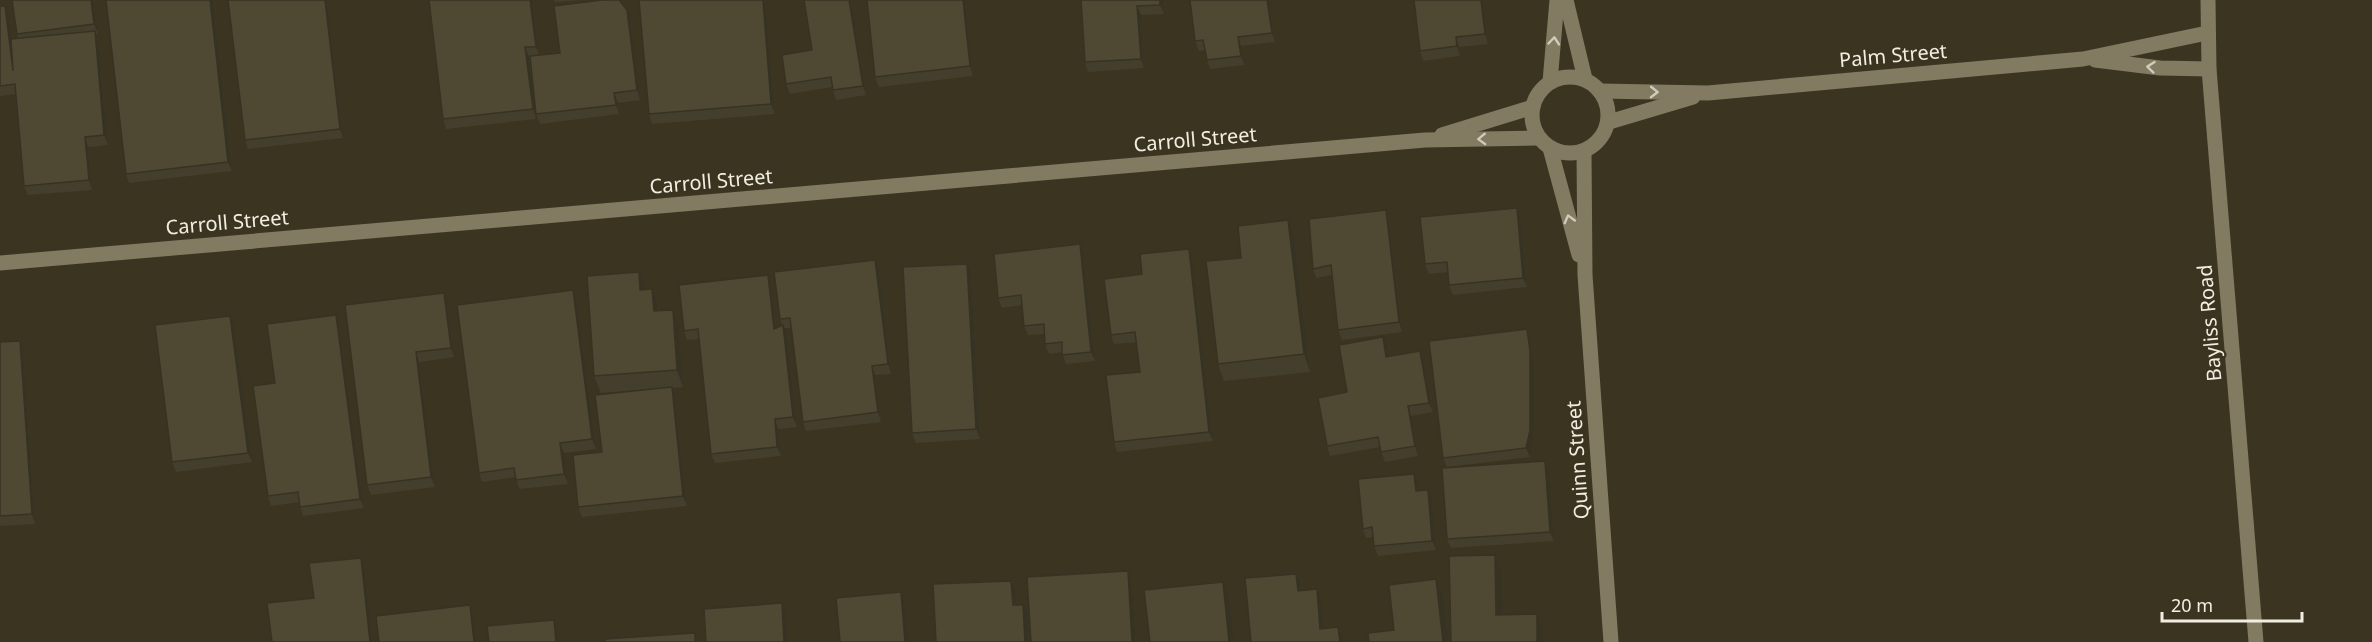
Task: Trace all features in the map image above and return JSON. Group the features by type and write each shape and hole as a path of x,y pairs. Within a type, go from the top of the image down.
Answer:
{"street":[{"path":"1550,82 1557,0"},
{"path":"1566,0 1586,80"},
{"name":"Bayliss Road","path":"2208,0 2209,69 2256,642"},
{"name":"Palm Street","path":"1600,91 1708,93 2083,59 2207,33"},
{"name":"Palm Street","path":"2083,59 2160,68 2209,69"},
{"path":"1562,77 1586,80 1600,91 1609,111 1609,122 1596,145 1584,152 1572,154 1561,153 1544,143 1532,118 1533,107 1543,88 1550,82 1562,77"},
{"name":"Palm Street","path":"1609,122 1708,93"},
{"name":"Carroll Street","path":"1425,140 1533,107"},
{"name":"Carroll Street","path":"0,263 1425,140 1544,143"},
{"name":"Quinn Street","path":"1544,143 1585,275"},
{"name":"Quinn Street","path":"1584,152 1585,275 1611,642"}],"building":[{"path":"12,0 91,0 94,24 17,34"},
{"path":"106,0 210,0 228,162 126,174"},
{"path":"228,0 325,0 340,129 245,140"},
{"path":"429,0 530,0 536,47 525,47 533,109 443,119"},
{"path":"619,0 627,10 637,90 614,93 616,105 536,114 530,56 560,53 554,6"},
{"path":"639,0 763,0 771,104 649,114"},
{"path":"804,0 849,0 863,86 833,90 831,77 786,84 782,55 812,50"},
{"path":"867,0 963,0 970,66 875,77"},
{"path":"1081,0 1160,0 1160,5 1137,6 1141,59 1085,62"},
{"path":"1190,0 1267,0 1272,33 1238,37 1241,56 1207,60 1203,40 1195,41"},
{"path":"1414,0 1481,0 1485,34 1456,37 1457,46 1420,51"},
{"path":"0,6 5,6 13,71 11,39 95,31 104,135 85,137 89,180 24,186 15,84 0,86"},
{"path":"1517,208 1523,278 1449,285 1447,262 1425,264 1420,217"},
{"path":"1386,210 1399,322 1338,330 1331,265 1313,269 1309,219"},
{"path":"1288,220 1304,354 1218,364 1206,261 1241,258 1238,226"},
{"path":"1080,244 1091,352 1062,355 1062,342 1045,344 1044,324 1024,326 1021,295 998,298 994,254"},
{"path":"1189,249 1209,432 1114,442 1106,375 1140,372 1135,332 1111,335 1104,279 1142,274 1140,254"},
{"path":"875,260 888,364 872,366 878,412 803,422 790,318 780,319 774,272"},
{"path":"967,264 976,429 912,433 903,267"},
{"path":"639,272 640,290 652,289 654,311 673,310 677,370 594,376 587,276"},
{"path":"768,275 774,329 783,325 793,417 775,419 777,447 711,454 698,329 684,331 679,285"},
{"path":"573,290 592,439 560,443 564,474 516,480 514,468 479,473 457,305"},
{"path":"444,293 451,348 416,352 431,477 367,485 345,305"},
{"path":"336,315 360,499 300,507 298,492 268,496 253,386 275,383 267,324"},
{"path":"230,316 248,453 172,462 155,325"},
{"path":"1527,329 1530,351 1530,430 1526,448 1443,458 1429,341"},
{"path":"1383,337 1386,357 1420,351 1429,403 1408,406 1415,446 1381,452 1378,437 1327,446 1318,398 1347,392 1339,345"},
{"path":"20,341 32,514 0,516 0,342"},
{"path":"672,387 683,496 578,507 573,455 602,452 595,395"},
{"path":"1545,461 1550,532 1447,539 1442,468"},
{"path":"1414,474 1416,491 1428,490 1432,541 1374,546 1372,527 1363,529 1358,479"},
{"path":"1495,555 1496,615 1537,614 1537,642 1451,642 1449,556"},
{"path":"361,558 370,642 272,642 267,603 314,598 309,563"},
{"path":"1128,571 1132,642 1031,642 1027,577"},
{"path":"1296,574 1298,591 1317,589 1320,629 1338,627 1340,642 1251,642 1245,578"},
{"path":"1436,579 1443,642 1369,642 1368,633 1394,630 1389,585"},
{"path":"1011,581 1013,605 1023,605 1025,642 936,642 933,584"},
{"path":"1223,582 1229,642 1150,642 1144,590"},
{"path":"901,592 905,642 840,642 836,598"},
{"path":"782,603 784,642 706,642 704,609"},
{"path":"470,605 474,642 379,642 376,616"},
{"path":"554,620 556,642 489,642 487,626"},
{"path":"695,633 695,642 605,642 605,639"}]}
